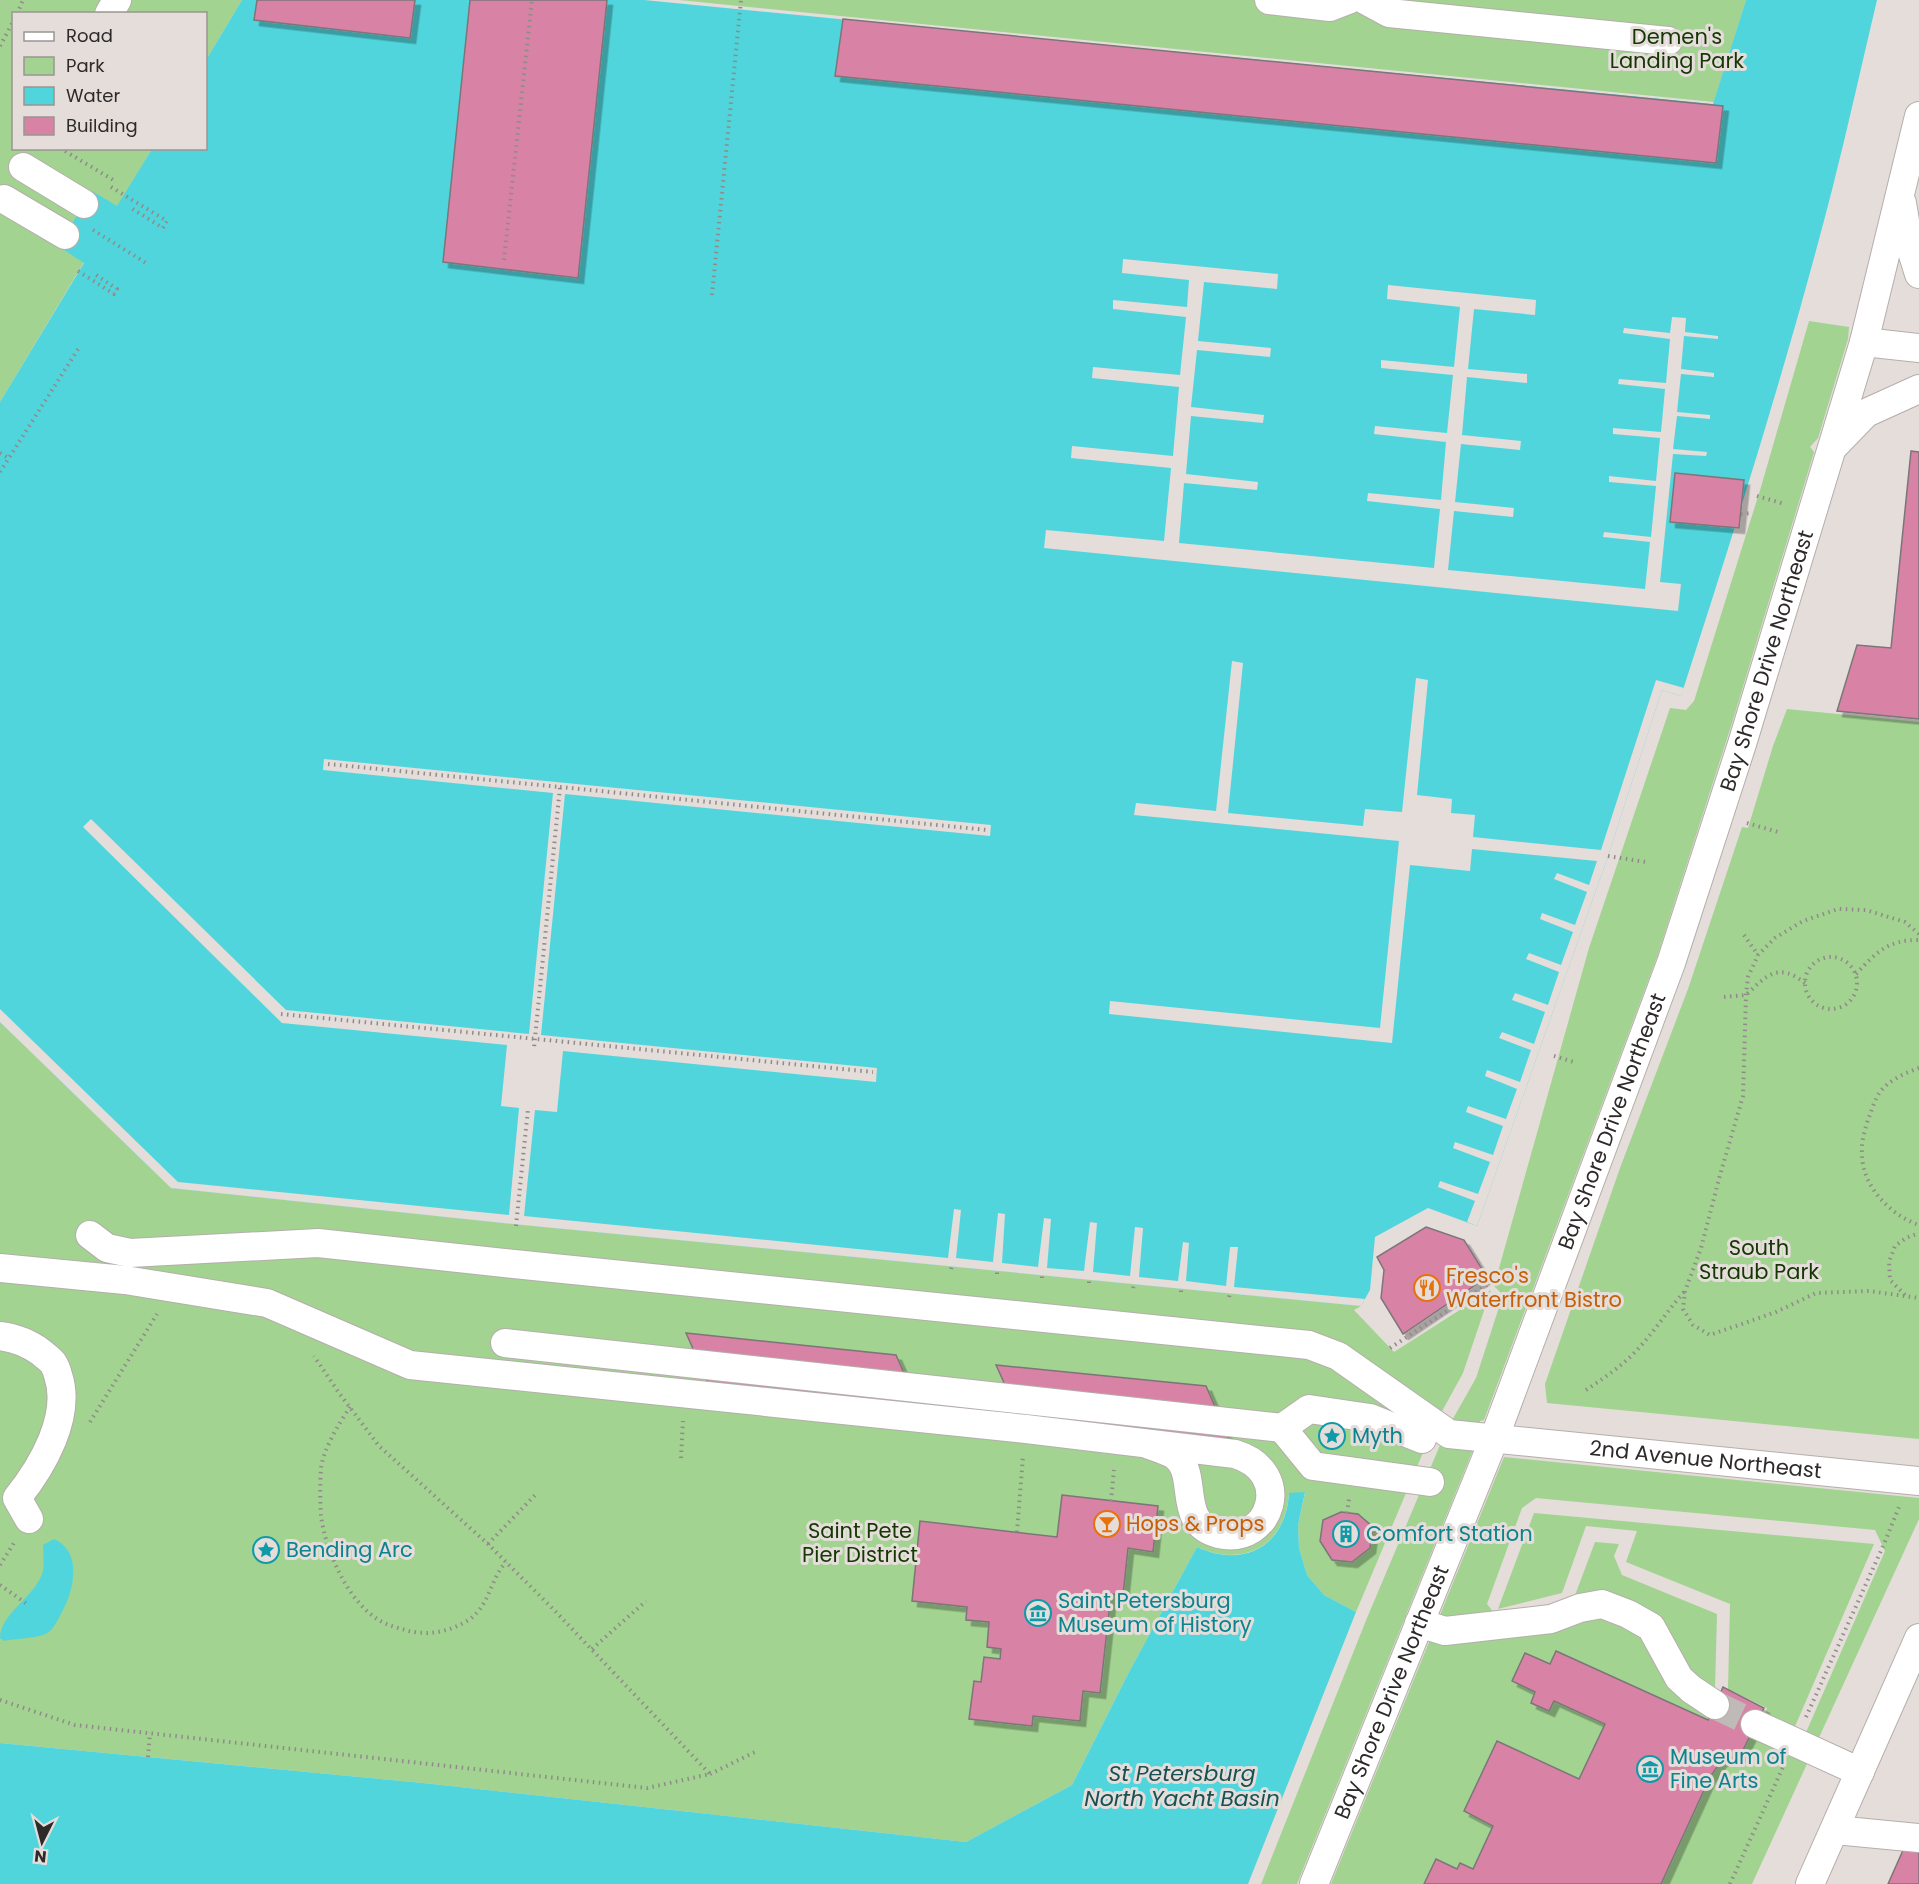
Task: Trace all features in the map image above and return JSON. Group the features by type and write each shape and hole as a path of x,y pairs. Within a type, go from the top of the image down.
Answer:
{"street":[{"path":"1269,0 1330,7 1348,0"},
{"path":"1365,0 1389,13 1668,41"},
{"name":"Bay Shore Drive Northeast","path":"1314,1884 1494,1439 1671,963 1742,744 1864,342 1919,116"},
{"path":"65,235 2,202 28,158 84,204"},
{"path":"1900,192 1908,239 1919,274"},
{"path":"1864,342 1919,348"},
{"path":"1831,448 1866,413 1919,390"},
{"name":"2nd Avenue Northeast","path":"90,1235 107,1248 129,1252 318,1243 1309,1345 1338,1356 1449,1434 1914,1481"},
{"path":"0,1268 125,1280 267,1303 410,1365 1026,1429 1235,1454 1430,1482"},
{"path":"0,1336 16,1338 35,1348 54,1364 60,1381 63,1403 48,1449 15,1509"},
{"path":"505,1343 1282,1428 1309,1409 1370,1418 1422,1439"},
{"path":"1282,1428 1313,1466"},
{"path":"1144,1443 1175,1456 1186,1474 1190,1504 1195,1517 1205,1527 1224,1534 1245,1532 1257,1525 1266,1514 1271,1501 1266,1475 1259,1465 1248,1457"},
{"path":"1419,1623 1446,1631 1551,1619 1580,1608 1602,1604 1628,1614 1651,1627 1679,1677 1690,1689 1714,1705"},
{"path":"1810,1884 1919,1638"},
{"path":"1755,1724 1860,1772"},
{"path":"1835,1830 1919,1838"}],"path":[{"path":"504,260 532,0"},
{"path":"712,295 741,0"},
{"path":"0,46 12,24"},
{"path":"63,150 115,181"},
{"path":"111,187 167,221 163,228 131,208"},
{"path":"109,240 146,263"},
{"path":"78,271 114,294 117,289 96,275"},
{"path":"0,472 80,346"},
{"path":"0,453 9,458"},
{"path":"1741,514 1751,513"},
{"path":"328,764 987,830"},
{"path":"534,1048 560,787"},
{"path":"1746,823 1778,832"},
{"path":"1608,856 1647,862"},
{"path":"1919,934 1905,922 1876,913 1866,910 1838,909 1803,921 1775,939 1758,955 1748,977 1746,995 1743,1096 1701,1248 1685,1291 1683,1309 1693,1325 1710,1335 1776,1312 1816,1293 1869,1292 1919,1298"},
{"path":"1744,935 1758,955"},
{"path":"1856,974 1884,946 1903,940 1919,940"},
{"path":"1839,958 1846,962 1856,974 1857,983 1852,1000 1836,1008 1827,1009 1812,1000 1805,984 1809,968 1822,959 1839,958"},
{"path":"1724,997 1746,995 1763,978 1775,972 1793,974 1805,984"},
{"path":"281,1014 873,1072"},
{"path":"1554,1056 1577,1063"},
{"path":"1919,1068 1901,1074 1880,1091 1865,1128 1861,1152 1864,1171 1872,1187 1889,1208 1906,1221 1919,1225"},
{"path":"516,1226 528,1109"},
{"path":"1906,1295 1890,1280 1889,1262 1895,1246 1919,1233"},
{"path":"1390,1348 1490,1283 1500,1283"},
{"path":"1586,1390 1613,1373 1638,1349 1685,1291"},
{"path":"312,1353 379,1446 488,1544 710,1773"},
{"path":"350,1407 335,1431 321,1467 321,1515 328,1545 342,1579 352,1596 363,1608 379,1620 396,1628 420,1634 445,1631 467,1621 482,1609 498,1571 506,1562"},
{"path":"681,1458 684,1411"},
{"path":"1017,1532 1026,1429"},
{"path":"1111,1501 1114,1470"},
{"path":"1730,1884 1914,1481"},
{"path":"488,1544 537,1493"},
{"path":"1347,1513 1349,1496"},
{"path":"0,1585 27,1604"},
{"path":"592,1649 646,1601"},
{"path":"0,1700 75,1725 647,1788 710,1773 757,1751"},
{"path":"148,1757 150,1733"}],"green space":[{"path":"0,0 242,0 207,58 207,12 12,12 12,150 151,150 0,402"},
{"name":"Demen's Landing Park","path":"679,0 1746,0 1714,102"},
{"path":"1809,321 1849,327 1848,339 1818,438 1810,447 1814,452 1732,723 1657,957 1484,1420 1480,1421 1479,1435 1297,1884 1261,1884 1367,1618 1446,1431 1476,1378 1503,1295 1494,1286 1589,948 1670,708 1686,710 1694,701 1761,487"},
{"name":"South Straub Park","path":"1787,709 1919,722 1919,1439 1547,1403 1545,1384 1620,1168 1688,989 1742,827 1748,828"},
{"name":"Saint Pete Pier District","path":"0,1022 171,1188 523,1225 1361,1306 1354,1310 1394,1352 1491,1290 1463,1373 1435,1424 1356,1612 1324,1595 1307,1575 1299,1548 1298,1525 1305,1493 1289,1493 1280,1527 1260,1548 1231,1555 1197,1547 1129,1672 1072,1785 966,1842 423,1783 0,1743"},
{"path":"1504,1457 1919,1498 1919,1519 1752,1884 1331,1884","holes":["1536,1498 1875,1530 1885,1551 1804,1737 1715,1689 1717,1614 1622,1575 1614,1556 1619,1544 1595,1542 1574,1598 1502,1623 1487,1604 1522,1508"]},
{"path":"1534,1513 1874,1544 1793,1731 1764,1717 1767,1708 1728,1689 1730,1604 1626,1562 1637,1531 1586,1526 1562,1593 1498,1609"}],"water":[{"path":"242,0 644,0 1713,104 1746,0 1877,0 1832,190 1797,318 1741,508 1681,696 1662,690 1606,862 1477,1226 1428,1208 1375,1237 1370,1290 1361,1306 523,1225 171,1188 0,1022 0,402 84,263 58,246 92,191 117,206 151,150 207,150 207,58"},
{"name":"St Petersburg North Yacht Basin","path":"1305,1492 1298,1525 1299,1548 1307,1575 1324,1595 1356,1612 1248,1884 0,1884 0,1743 423,1783 966,1842 1072,1785 1129,1672 1197,1547 1231,1555 1260,1548 1271,1539 1280,1526 1286,1511 1289,1493"},
{"path":"54,1539 63,1545 72,1562 70,1593 62,1612 53,1628 45,1634 4,1641 0,1638 6,1621 42,1574 43,1545"}],"pier":[{"path":"1123,259 1278,274 1277,289 1204,282 1198,341 1271,348 1270,357 1197,350 1191,407 1264,415 1263,423 1191,416 1186,474 1258,482 1257,490 1184,483 1179,543 1434,568 1440,509 1367,501 1368,493 1441,500 1446,442 1374,434 1375,426 1447,433 1453,375 1381,368 1381,360 1454,367 1460,307 1387,299 1388,285 1536,300 1535,315 1474,309 1468,369 1527,374 1527,383 1467,377 1462,435 1521,441 1520,450 1461,444 1455,502 1514,508 1513,517 1454,511 1448,570 1645,589 1650,542 1603,537 1604,532 1651,537 1656,486 1609,482 1609,476 1656,481 1660,438 1613,434 1613,428 1661,432 1665,389 1618,384 1619,379 1666,383 1670,339 1623,333 1624,328 1670,333 1672,317 1686,318 1685,332 1718,336 1718,339 1684,336 1681,369 1714,373 1714,377 1681,374 1677,412 1710,415 1710,419 1677,416 1673,449 1707,452 1706,456 1673,454 1660,582 1681,584 1678,611 1044,548 1046,530 1164,541 1171,468 1071,458 1072,446 1173,456 1179,387 1092,378 1093,367 1180,375 1186,317 1113,309 1113,300 1187,307 1189,280 1122,273"},
{"path":"1232,661 1243,663 1228,813 1363,826 1365,809 1402,812 1416,678 1428,680 1417,795 1452,799 1451,813 1475,815 1473,837 1601,850 1656,680 1684,688 1681,696 1662,690 1606,862 1477,1226 1467,1222 1475,1201 1438,1187 1440,1181 1478,1194 1490,1162 1453,1148 1455,1142 1493,1155 1503,1126 1466,1112 1468,1106 1506,1119 1517,1089 1485,1076 1487,1070 1520,1082 1531,1050 1499,1038 1502,1032 1534,1044 1545,1012 1512,1000 1515,993 1548,1005 1559,972 1526,959 1529,953 1561,965 1573,932 1540,919 1542,913 1575,925 1587,892 1554,879 1557,873 1589,885 1597,861 1472,849 1470,871 1410,865 1392,1043 1109,1014 1110,1001 1380,1028 1399,841 1134,815 1136,803 1216,811"},
{"path":"324,759 991,825 990,836 565,794 541,1035 877,1068 876,1082 563,1051 557,1112 535,1110 524,1216 948,1258 954,1209 961,1210 956,1258 993,1262 998,1213 1005,1214 1002,1263 1038,1267 1044,1218 1051,1219 1047,1268 1084,1271 1090,1222 1097,1223 1093,1272 1130,1276 1135,1227 1143,1228 1139,1277 1178,1281 1183,1242 1189,1243 1186,1281 1226,1286 1230,1247 1238,1247 1234,1287 1365,1299 1361,1306 523,1225 171,1188 0,1022 0,1009 178,1182 509,1215 519,1108 501,1106 507,1045 282,1023 83,827 91,819 286,1010 529,1034 553,793 323,770"}],"building":[{"path":"257,0 415,0 410,38 254,20"},
{"path":"470,0 607,0 578,278 443,262"},
{"path":"843,19 1723,106 1716,163 835,76"},
{"path":"1911,451 1919,452 1919,719 1837,711 1857,645 1891,648"},
{"path":"1675,473 1744,480 1739,528 1670,522"},
{"name":"Fresco's Waterfront Bistro","path":"1426,1227 1464,1240 1487,1277 1403,1334 1381,1298 1384,1270 1377,1257"},
{"path":"686,1333 896,1355 919,1407 710,1387"},
{"path":"996,1365 1206,1386 1229,1439 1020,1418"},
{"name":"Saint Petersburg Museum of History","path":"1062,1495 1158,1506 1153,1552 1128,1548 1123,1595 1111,1594 1100,1693 1083,1691 1080,1721 1033,1716 1032,1726 969,1719 974,1681 981,1682 984,1657 1000,1659 1001,1649 987,1647 989,1622 966,1620 967,1607 912,1601 920,1521 1057,1537"},
{"name":"Comfort Station","path":"1341,1512 1358,1514 1373,1527 1370,1548 1352,1562 1332,1560 1320,1541 1323,1520"},
{"name":"Museum of Fine Arts","path":"1556,1651 1708,1720 1723,1687 1764,1708 1739,1758 1731,1757 1721,1761 1710,1777 1661,1884 1424,1884 1436,1859 1457,1869 1460,1863 1473,1869 1493,1826 1464,1811 1497,1741 1579,1779 1605,1724 1554,1701 1549,1711 1531,1703 1535,1692 1512,1681 1525,1653 1550,1664"},
{"path":"1904,1848 1919,1849 1919,1884 1888,1884"}],"tunnel":[{"path":"1715,1705 1755,1724"}],"place":[{"name":"Fresco's Waterfront Bistro","path":"1427,1288"},
{"name":"Myth","path":"1332,1436"},
{"name":"Hops & Props","path":"1107,1524"},
{"name":"Comfort Station","path":"1346,1534"},
{"name":"Bending Arc","path":"266,1550"},
{"name":"Saint Petersburg Museum of History","path":"1038,1613"},
{"name":"Museum of Fine Arts","path":"1650,1769"}]}
